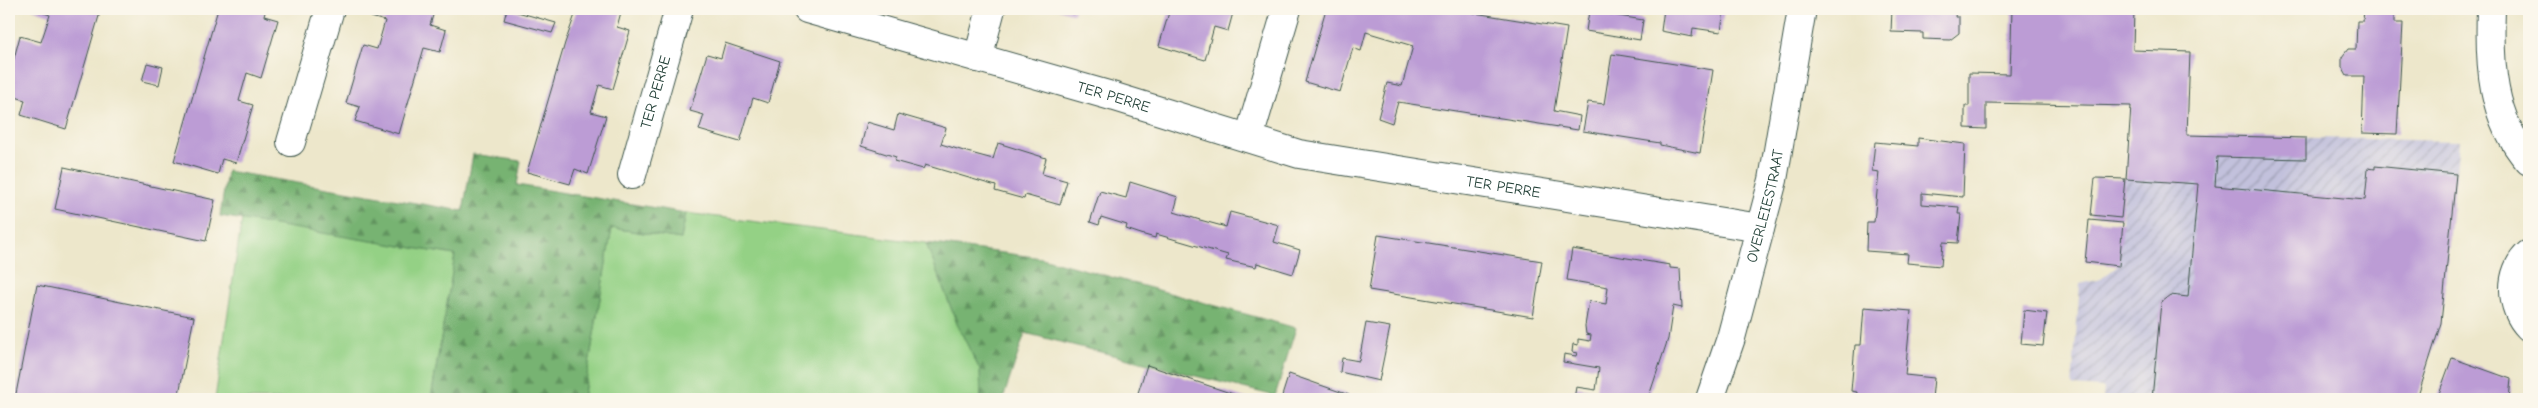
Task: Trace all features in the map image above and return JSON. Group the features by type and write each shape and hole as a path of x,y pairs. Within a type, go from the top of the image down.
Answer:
{"street":[{"path":"291,142 330,9"},
{"name":"TER PERRE","path":"632,174 679,9"},
{"name":"TER PERRE","path":"807,9 1299,154 1760,228"},
{"path":"978,58 991,9"},
{"path":"1249,138 1287,9"},
{"name":"OVERLEIESTRAAT","path":"1710,399 1731,338 1773,180 1802,9"},
{"path":"2491,9 2490,43 2498,106 2511,138 2529,161"},
{"path":"2529,254 2520,264 2514,290 2517,308 2529,327"}],"shaded area":[{"path":"2187,135 2459,141 2441,323 2417,399 2103,399 2104,388 2072,386 2080,284 2101,279 2119,265 2125,179"}],"green space":[{"path":"473,154 521,161 517,185 686,213 681,239 612,228 583,399 431,399 455,255 220,216 227,171 463,211"},
{"path":"686,213 926,243 958,326 980,370 981,399 583,399 612,228 681,239"},
{"path":"242,219 455,255 431,399 215,399"},
{"path":"926,243 1042,258 1296,328 1275,396 1025,333 1003,399 981,399 980,370 958,326"}],"building":[{"path":"32,9 101,9 66,129 21,115 25,100 9,95 9,77 20,36 41,42 50,15"},
{"path":"218,9 266,9 264,16 278,20 261,78 247,73 239,101 253,105 236,163 222,159 218,174 174,161"},
{"path":"373,9 435,9 430,25 446,30 440,52 424,48 399,134 355,121 360,107 346,103 363,45 377,49 385,21 371,17"},
{"path":"507,9 556,23 552,33 504,20"},
{"path":"577,9 609,9 621,12 617,27 630,31 613,89 599,85 591,112 606,116 588,174 575,169 570,184 527,172 565,43"},
{"path":"1058,9 1075,9 1074,14"},
{"path":"1170,9 1234,9 1228,31 1214,27 1205,60 1159,46"},
{"path":"1326,9 1450,9 1567,28 1554,111 1580,116 1578,130 1398,102 1392,123 1378,118 1387,83 1402,86 1413,46 1366,32 1361,51 1353,48 1340,92 1305,82"},
{"path":"1664,9 1724,9 1721,32 1693,28 1692,37 1661,31"},
{"path":"1892,9 1956,9 1955,17 1959,17 1959,33 1950,40 1923,39 1923,33 1891,32"},
{"path":"2012,9 2134,9 2133,50 2190,52 2187,135 2306,138 2306,159 2217,157 2215,186 2365,200 2368,168 2375,169 2375,166 2456,174 2441,323 2417,399 2152,399 2161,302 2170,295 2188,297 2198,184 2126,179 2131,106 1986,103 1986,129 1965,128 1965,106 1969,106 1969,73 2010,74"},
{"path":"2364,9 2394,9 2394,23 2403,23 2397,134 2362,133 2364,76 2347,76 2342,67 2342,57 2348,49 2356,49 2357,21 2363,21"},
{"path":"1589,11 1643,20 1640,40 1586,31"},
{"path":"725,43 780,61 768,103 753,98 740,142 699,130 704,115 690,111 707,54 721,58"},
{"path":"1612,54 1713,70 1700,153 1660,145 1660,143 1583,131 1588,102 1604,104"},
{"path":"147,63 163,67 159,85 142,81"},
{"path":"898,114 946,128 941,144 967,152 993,159 998,143 1046,158 1042,174 1067,181 1060,205 1025,195 1024,199 995,191 996,186 925,165 923,169 894,161 896,157 861,146 867,122 894,130"},
{"path":"1918,138 1965,144 1963,197 1922,193 1922,204 1959,207 1958,214 1961,214 1958,243 1943,242 1941,266 1907,263 1908,254 1866,251 1867,222 1874,222 1879,172 1872,171 1875,142 1918,146"},
{"path":"64,167 215,200 206,241 55,209"},
{"path":"2095,178 2125,179 2121,218 2091,215"},
{"path":"1130,182 1178,197 1174,212 1200,220 1226,227 1230,212 1279,225 1274,242 1300,250 1293,274 1257,263 1256,267 1226,260 1228,255 1156,234 1155,238 1141,234 1126,229 1127,225 1101,217 1099,225 1090,222 1100,191 1126,198"},
{"path":"2089,220 2123,223 2119,266 2085,262"},
{"path":"1378,235 1542,261 1533,317 1369,290"},
{"path":"1572,249 1670,265 1670,268 1680,269 1682,308 1673,306 1668,339 1648,399 1574,399 1576,387 1596,390 1599,368 1563,362 1564,354 1576,356 1577,353 1572,352 1573,344 1578,345 1578,339 1590,341 1591,335 1586,334 1585,326 1589,301 1606,304 1608,287 1567,280"},
{"path":"37,285 194,317 178,399 15,399"},
{"path":"1864,307 1911,311 1905,375 1934,378 1932,399 1856,399 1857,392 1851,391 1855,345 1861,345"},
{"path":"2024,310 2047,313 2043,346 2021,344"},
{"path":"1366,323 1390,327 1379,381 1340,372 1342,358 1359,361"},
{"path":"2452,358 2511,379 2509,399 2437,399"},
{"path":"1147,365 1248,399 1136,399"},
{"path":"1289,374 1349,395 1348,399 1281,399"}]}
